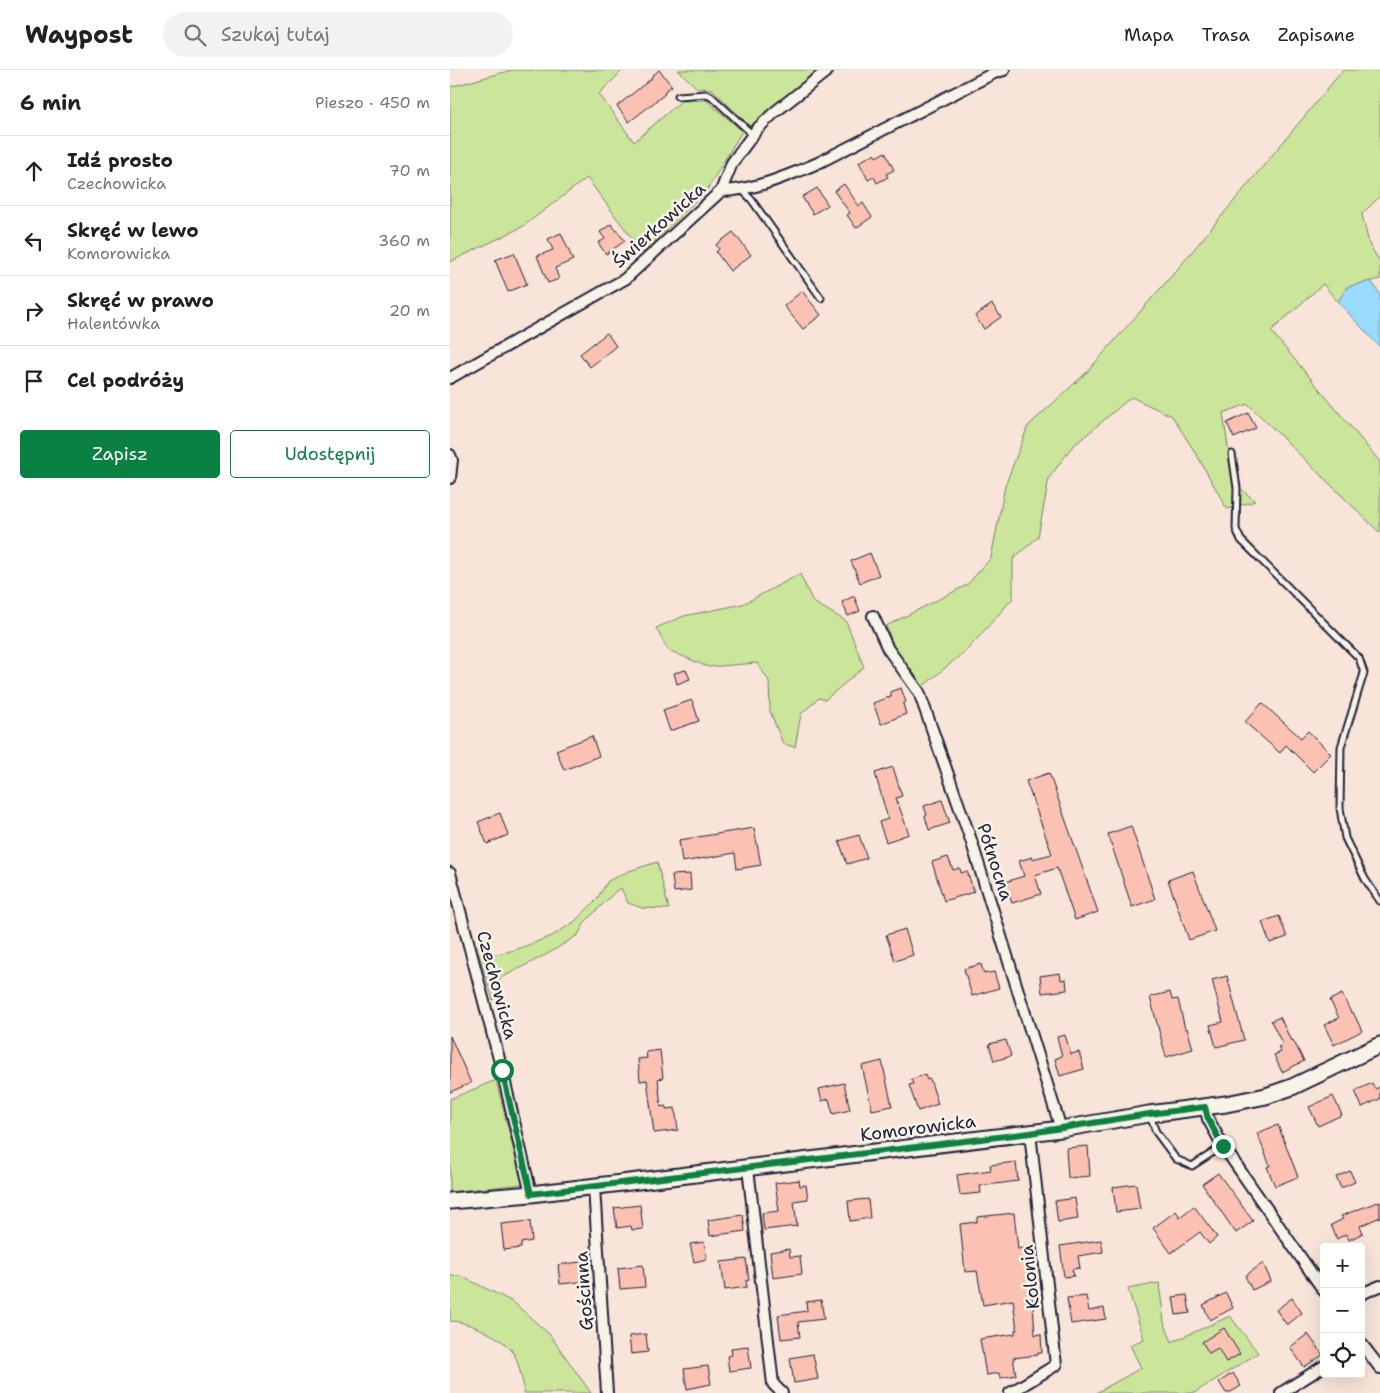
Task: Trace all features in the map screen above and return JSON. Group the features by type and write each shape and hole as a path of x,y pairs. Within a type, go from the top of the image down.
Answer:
{"street":[{"name":"Świerkowicka","path":"450,378 625,279 721,191 732,163 752,134 775,112 828,70"},
{"path":"721,191 742,190 790,175 994,73 1004,70"},
{"path":"450,455 452,460 450,478"},
{"name":"Północna","path":"872,616 888,649 919,692 971,840 1061,1129"},
{"name":"Czechowicka","path":"450,873 500,1062 531,1194"},
{"name":"Komorowicka","path":"450,1201 594,1187 1030,1133 1205,1107 1266,1096 1292,1088 1380,1045"},
{"path":"1205,1107 1208,1119 1223,1146 1322,1288"},
{"name":"Kolonia","path":"1010,1393 1056,1365 1030,1133"},
{"path":"748,1168 773,1384 782,1393"},
{"name":"Gościnna","path":"594,1187 607,1393"},
{"path":"1365,1292 1380,1286"},
{"path":"1365,1348 1380,1368"},
{"path":"1281,1393 1320,1369"}],"lane":[{"path":"678,96 706,94 711,96 752,134"},
{"path":"742,190 751,199 821,298"},
{"path":"1232,454 1237,488 1236,529 1241,540 1359,658 1363,666 1364,673 1340,747 1340,808 1345,838 1365,879 1380,901"},
{"path":"1149,1114 1156,1132 1176,1158 1192,1166 1223,1146"}],"green space":[{"path":"512,70 623,70 599,94 634,142 681,101 706,100 742,131 707,190 643,253 587,178 522,227 450,262 450,87"},
{"path":"678,70 818,70 750,126 712,89 697,88"},
{"path":"1343,70 1380,70 1380,196 1362,214 1369,244 1380,262 1380,279 1347,287 1338,302 1323,284 1271,331 1380,462 1380,533 1248,404 1223,413 1233,482 1255,501 1227,509 1198,457 1172,416 1131,397 1071,448 1049,478 1038,537 1013,559 1013,598 968,649 922,687 894,647 886,626 967,585 991,558 1005,486 1028,426 1087,372 1175,272"},
{"path":"800,574 813,602 846,621 864,667 825,700 819,698 801,714 795,747 783,744 770,711 769,681 757,663 708,667 668,650 656,628 684,616 743,604"},
{"path":"657,862 669,909 642,908 628,903 621,888 586,921 578,935 551,952 501,978 493,1000 476,945 492,955 515,950 552,936 574,922 596,900 608,881 629,871"},
{"path":"496,1080 522,1184 450,1192 450,1099"},
{"path":"450,1276 461,1276 513,1302 550,1335 591,1393 524,1393 517,1362 510,1348 476,1327 450,1321"},
{"path":"1159,1283 1164,1322 1172,1342 1230,1316 1258,1353 1194,1393 1096,1393 1141,1368 1130,1345 1144,1339 1128,1289"}],"water":[{"path":"1371,281 1380,294 1379,346 1338,302 1347,287"}],"building":[{"path":"659,70 672,86 664,92 665,94 629,122 617,106 652,78"},
{"path":"885,152 894,170 886,174 888,177 877,183 874,177 868,180 859,162 874,154 876,157"},
{"path":"844,184 859,206 863,203 872,217 856,228 847,215 850,213 834,191"},
{"path":"817,188 828,205 813,214 802,197"},
{"path":"611,224 625,241 606,254 598,243 605,239 600,232"},
{"path":"733,232 751,255 730,271 716,252 719,249 716,245"},
{"path":"561,233 573,260 555,268 559,279 548,283 537,256 553,250 548,239"},
{"path":"514,253 527,284 508,292 495,260"},
{"path":"802,291 821,315 803,329 784,306"},
{"path":"992,304 1001,317 984,329 975,316"},
{"path":"607,333 616,346 590,367 580,354"},
{"path":"1248,413 1256,428 1234,438 1227,423"},
{"path":"870,553 879,575 860,583 851,561"},
{"path":"854,596 860,611 848,616 842,602"},
{"path":"686,670 690,679 677,684 674,673"},
{"path":"901,688 906,702 903,704 906,714 881,724 873,703 892,696 890,692"},
{"path":"692,700 699,721 670,731 663,710"},
{"path":"1262,703 1301,738 1308,731 1331,754 1313,772 1286,745 1280,753 1245,722"},
{"path":"592,736 599,756 564,770 556,750"},
{"path":"893,767 902,796 896,798 909,834 886,842 879,822 888,819 875,773"},
{"path":"1049,773 1098,912 1075,920 1057,868 1035,875 1041,894 1012,903 1009,895 1006,896 1002,883 1024,876 1019,861 1052,854 1026,781"},
{"path":"942,800 950,823 929,830 924,806"},
{"path":"500,813 508,835 487,844 478,822"},
{"path":"1131,826 1155,899 1132,907 1108,834"},
{"path":"754,828 761,865 737,869 735,853 682,862 679,840"},
{"path":"859,835 867,858 847,864 839,841"},
{"path":"948,857 953,870 960,868 961,873 967,871 974,892 944,901 932,862"},
{"path":"1193,871 1215,931 1189,940 1168,880"},
{"path":"690,874 691,890 674,892 672,875"},
{"path":"1279,916 1287,937 1270,943 1262,922"},
{"path":"905,929 913,955 895,961 886,935"},
{"path":"981,964 984,974 994,972 999,988 972,996 964,969"},
{"path":"1060,973 1061,980 1066,979 1067,990 1042,993 1040,976"},
{"path":"1227,976 1244,1040 1216,1047 1210,1025 1223,1022 1212,980"},
{"path":"1170,992 1172,1000 1178,999 1185,1029 1187,1028 1193,1049 1166,1057 1150,997"},
{"path":"1342,994 1362,1031 1334,1045 1324,1025 1339,1018 1330,1000"},
{"path":"1280,1017 1291,1041 1293,1040 1304,1061 1282,1072 1274,1055 1281,1052 1278,1047 1283,1045 1271,1021"},
{"path":"1065,1035 1071,1054 1079,1052 1084,1069 1060,1076 1055,1059 1062,1056 1057,1037"},
{"path":"450,1036 471,1083 450,1092"},
{"path":"1006,1040 1011,1056 994,1061 989,1044"},
{"path":"660,1050 663,1078 658,1079 661,1107 666,1106 666,1109 675,1108 678,1130 654,1133 647,1080 640,1081 638,1059 647,1058 646,1052"},
{"path":"882,1061 892,1106 872,1110 862,1066"},
{"path":"925,1075 927,1080 930,1079 938,1104 918,1111 909,1085 913,1084 911,1079"},
{"path":"844,1083 850,1110 833,1114 829,1099 822,1101 819,1089"},
{"path":"1372,1083 1375,1089 1380,1087 1380,1099 1362,1107 1355,1091"},
{"path":"1333,1096 1342,1115 1318,1126 1309,1107"},
{"path":"1278,1125 1298,1177 1275,1186 1267,1167 1270,1166 1257,1133"},
{"path":"1088,1146 1090,1176 1068,1178 1066,1148"},
{"path":"1016,1162 1018,1181 980,1186 981,1193 960,1195 957,1175 991,1170 990,1165"},
{"path":"1350,1171 1355,1182 1341,1188 1336,1177"},
{"path":"1218,1173 1253,1221 1236,1233 1202,1184"},
{"path":"799,1180 800,1186 806,1185 808,1199 794,1201 797,1226 764,1230 762,1213 779,1211 775,1183"},
{"path":"1136,1184 1140,1209 1116,1212 1113,1187"},
{"path":"1075,1198 1078,1219 1058,1222 1055,1201"},
{"path":"868,1199 870,1218 850,1221 848,1201"},
{"path":"1380,1201 1380,1217 1360,1226 1363,1233 1349,1240 1346,1234 1337,1239 1331,1225 1343,1219 1341,1216"},
{"path":"640,1205 643,1229 632,1230 631,1226 617,1228 614,1208"},
{"path":"1194,1206 1217,1237 1209,1244 1200,1232 1171,1253 1153,1228 1176,1211 1180,1217"},
{"path":"1014,1213 1018,1249 1025,1248 1033,1303 1035,1335 1041,1334 1042,1353 1013,1358 1016,1375 1000,1378 999,1373 986,1375 980,1339 1015,1334 1015,1330 1017,1330 1013,1300 983,1305 977,1271 965,1272 960,1224 977,1222 977,1217"},
{"path":"743,1215 745,1231 710,1236 708,1220"},
{"path":"530,1221 532,1241 521,1243 521,1248 504,1250 501,1224"},
{"path":"1101,1240 1103,1252 1078,1256 1080,1268 1072,1269 1074,1276 1064,1277 1060,1246"},
{"path":"704,1242 707,1259 694,1262 690,1244"},
{"path":"789,1249 790,1257 800,1256 802,1274 773,1278 770,1252"},
{"path":"746,1259 749,1280 746,1281 747,1287 725,1290 721,1262"},
{"path":"587,1261 589,1281 560,1284 558,1265"},
{"path":"1263,1263 1271,1281 1252,1290 1245,1276"},
{"path":"643,1265 645,1287 620,1289 618,1268"},
{"path":"1226,1293 1233,1308 1210,1320 1203,1305"},
{"path":"1187,1295 1190,1313 1176,1315 1173,1297"},
{"path":"1086,1296 1089,1311 1104,1308 1106,1319 1071,1324 1067,1298"},
{"path":"1292,1298 1302,1313 1287,1325 1276,1310"},
{"path":"821,1300 824,1319 798,1322 800,1337 781,1339 778,1315 807,1311 806,1302"},
{"path":"1224,1328 1240,1354 1226,1362 1218,1348 1209,1353 1202,1342"},
{"path":"646,1334 648,1352 631,1354 629,1336"},
{"path":"1308,1334 1320,1351 1320,1357 1304,1367 1290,1347"},
{"path":"748,1346 751,1368 729,1371 727,1356 732,1355 731,1348"},
{"path":"813,1354 818,1379 794,1383 790,1358"},
{"path":"708,1366 711,1384 687,1389 684,1369"},
{"path":"1233,1373 1241,1386 1226,1393 1219,1382"}],"route":[{"path":"502,1070 531,1194 1061,1129 1149,1114 1205,1107 1208,1119 1223,1146"}]}
